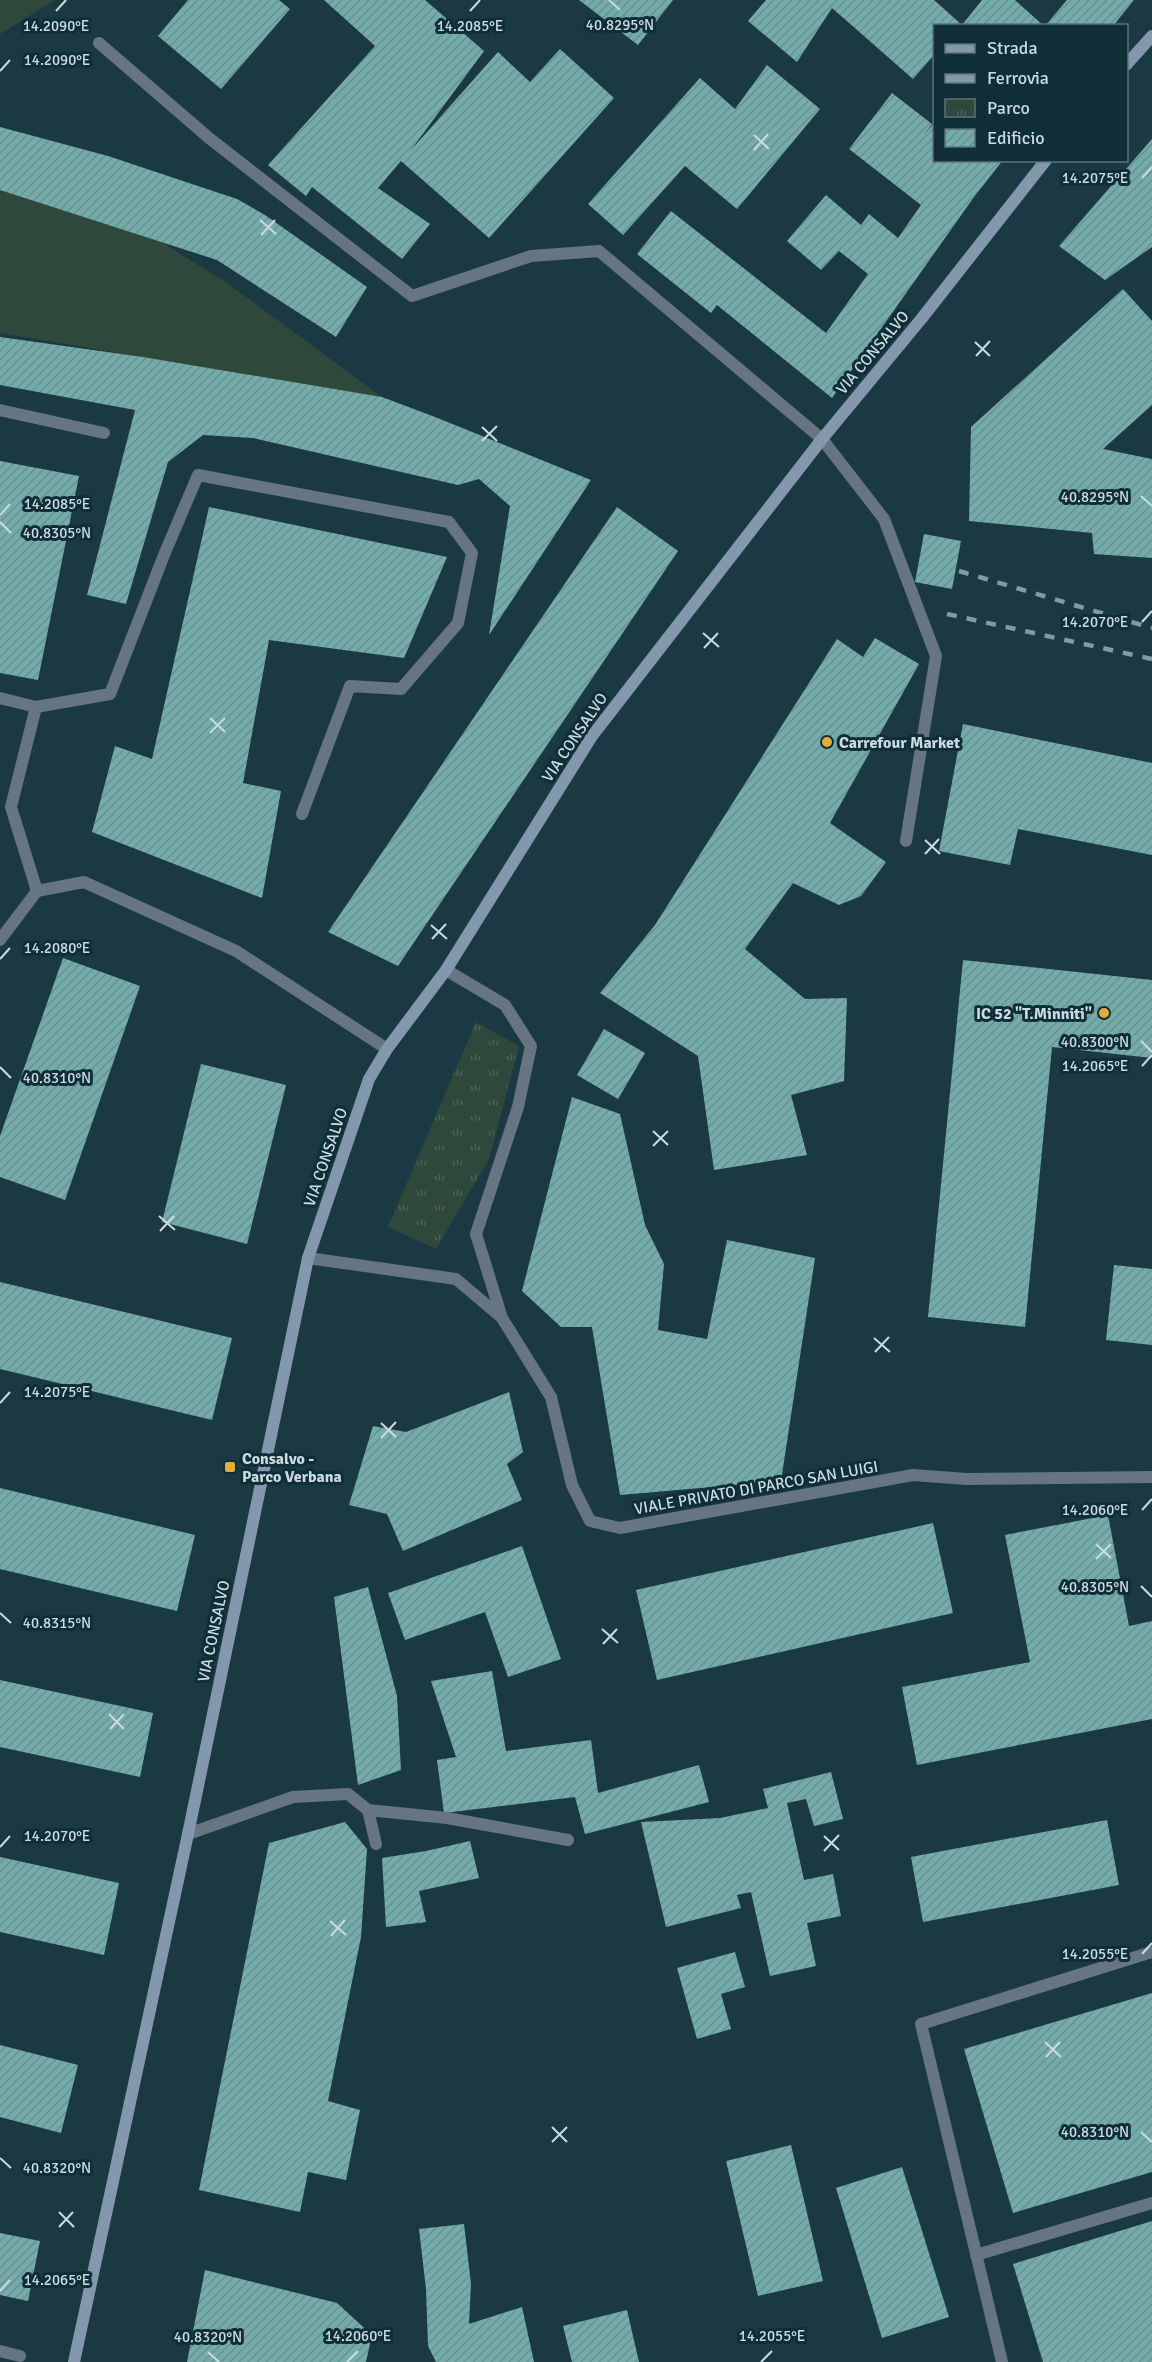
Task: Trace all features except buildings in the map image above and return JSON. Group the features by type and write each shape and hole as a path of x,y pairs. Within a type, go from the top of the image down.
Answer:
{"street":[{"path":"1128,64 1152,36"},
{"name":"VIA CONSALVO","path":"74,2362 188,1834 308,1258 369,1079 387,1049 446,970 592,736 822,439 922,318 1044,162"}],"lane":[{"path":"99,44 209,138 412,296 531,256 598,251 822,439 884,519 936,656 906,841"},
{"path":"0,410 104,433"},
{"path":"0,698 36,707 110,694 198,475 449,522 472,553 458,623 400,689 351,686 302,814"},
{"path":"36,707 11,807 37,891"},
{"path":"0,939 37,891 84,882 236,951 387,1049"},
{"path":"446,970 505,1005 531,1046 518,1107 476,1234 502,1318"},
{"path":"308,1258 456,1279 502,1318"},
{"name":"VIALE PRIVATO DI PARCO SAN LUIGI","path":"502,1318 551,1397 572,1485 590,1521 620,1528 913,1475 966,1479 1152,1477"},
{"path":"188,1834 293,1797 348,1794 368,1810 447,1818 568,1840"},
{"path":"368,1810 376,1844"},
{"path":"1002,2362 921,2024 1152,1952"},
{"path":"976,2255 1152,2203"},
{"path":"0,2351 21,2356"}],"green space":[{"path":"0,0 55,0 0,34"},
{"path":"0,190 160,241 227,283 382,397 0,333"},
{"path":"476,1022 519,1046 489,1159 436,1249 388,1227"}],"railway":[{"path":"959,571 1152,628"},
{"path":"947,614 1152,659"}],"place":[{"name":"Carrefour Market","path":"827,742"},
{"name":"IC 52 \"T.Minniti\"","path":"1104,1013"},
{"name":"Consalvo - Parco Verbana","path":"230,1467"}]}
